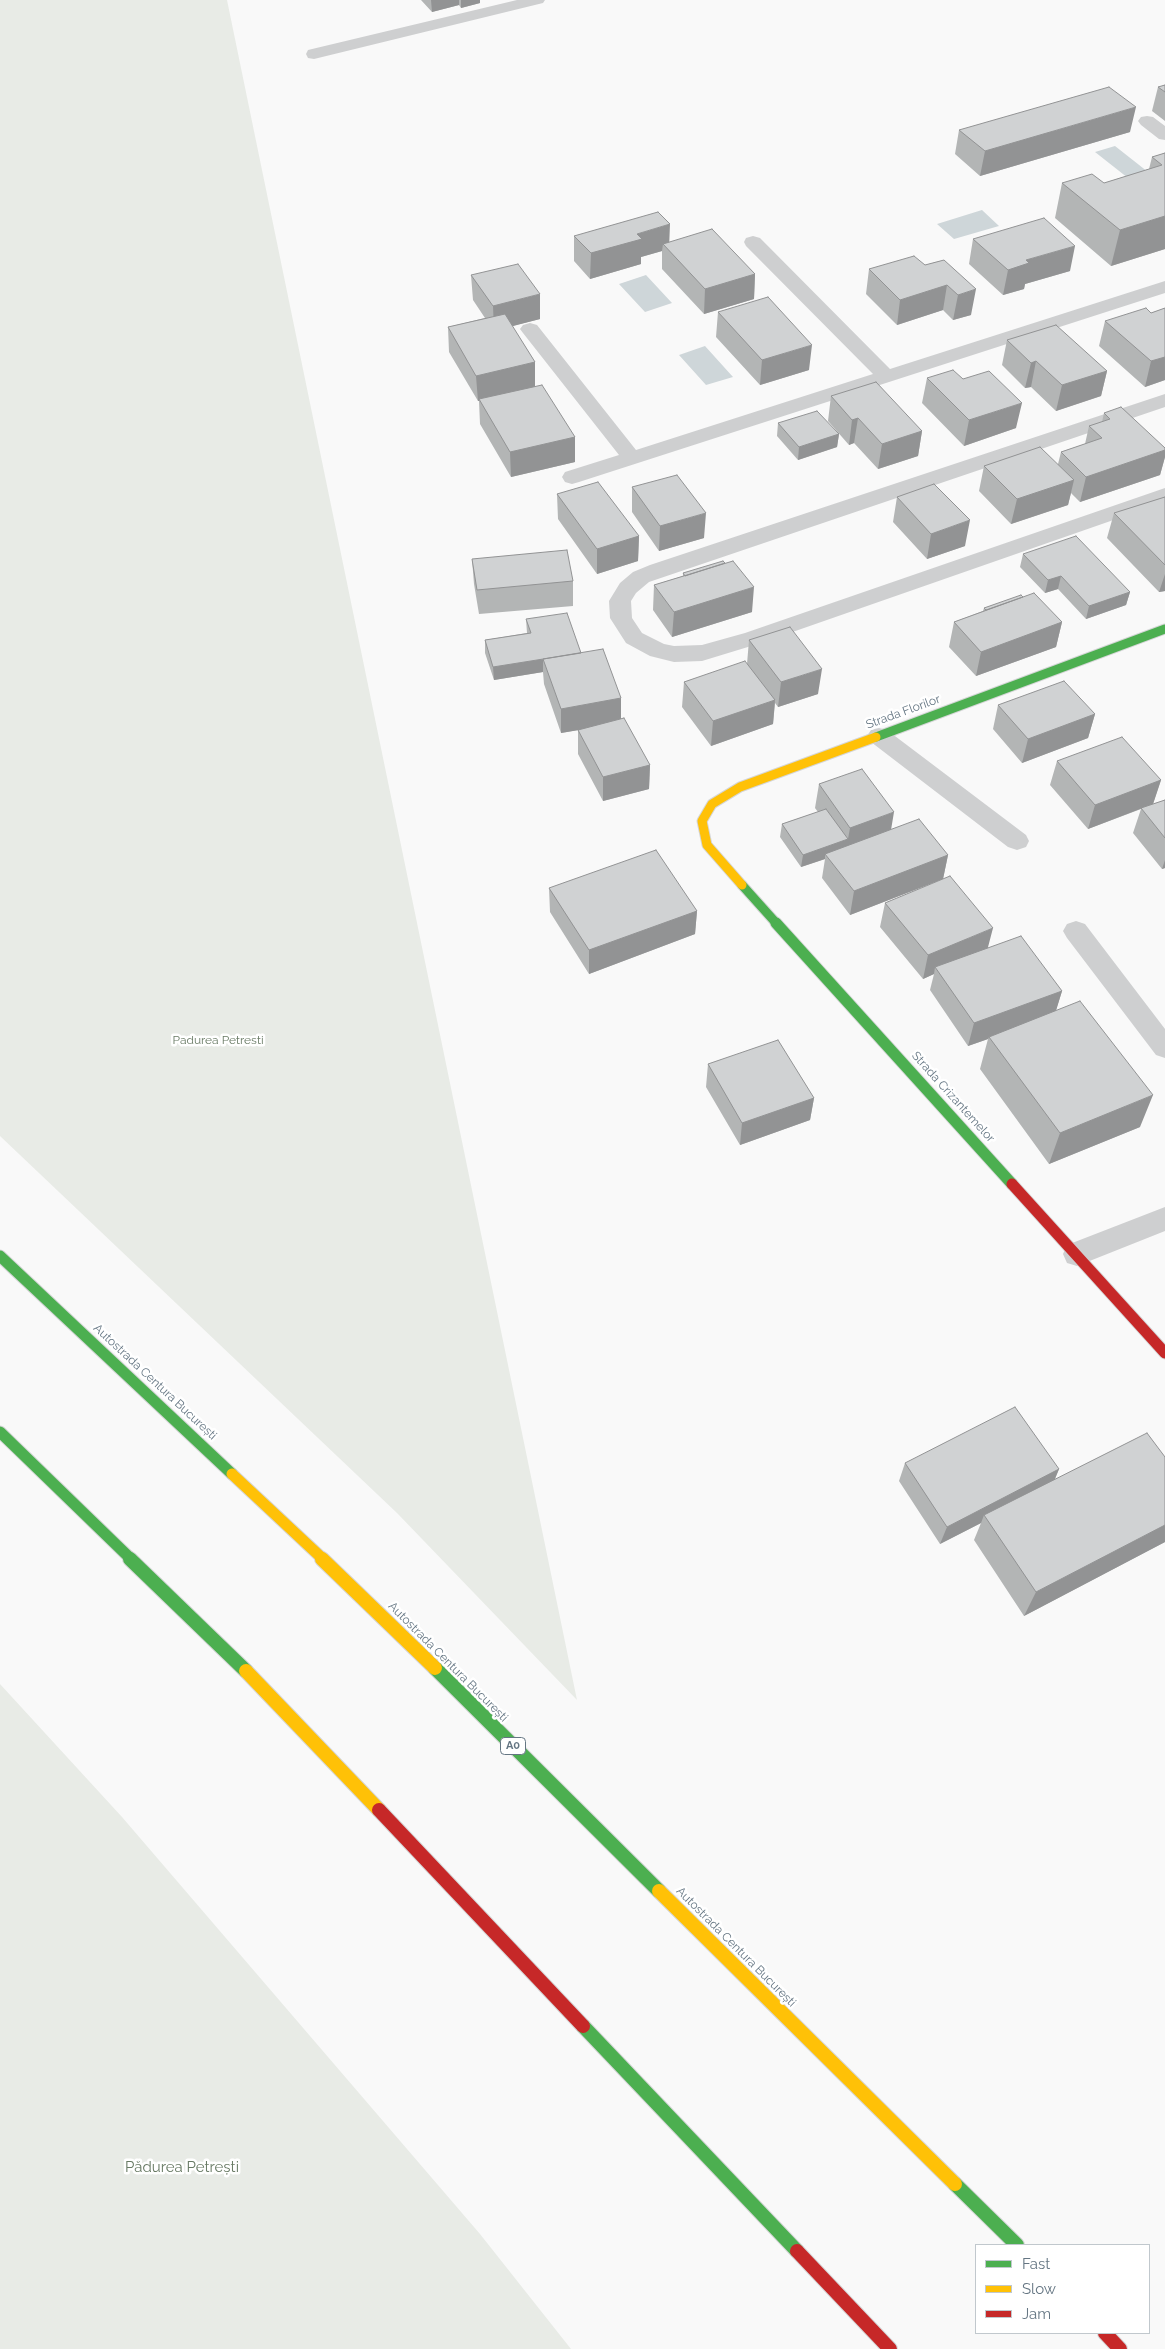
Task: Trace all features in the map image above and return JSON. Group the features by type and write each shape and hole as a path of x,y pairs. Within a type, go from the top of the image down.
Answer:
{"main road":[{"name":"Strada Florilor","path":"719,860 708,845 702,821 712,804 740,787 1165,629"},
{"name":"Strada Crizantemelor","path":"719,860 1165,1353"},
{"name":"Autostrada Centura București","path":"0,1256 357,1591 1016,2244"},
{"path":"0,1432 250,1674 890,2349"},
{"path":"1106,2334 1120,2349"}],"street":[{"path":"314,54 537,0"},
{"path":"1147,121 1165,135"},
{"path":"754,242 886,376"},
{"path":"572,477 1165,287"},
{"path":"530,329 632,458"},
{"path":"1165,400 658,570 641,577 628,588 620,600 621,618 634,638 658,651 674,654 702,654 754,638 1165,495"},
{"path":"879,736 1018,840"},
{"path":"1076,932 1165,1048"},
{"path":"1077,1254 1165,1219"}],"green space":[{"name":"Padurea Petresti","path":"0,0 227,0 577,1700 397,1513 0,1136"},
{"name":"Pădurea Petrești","path":"0,1684 122,1817 480,2234 571,2349 0,2349"}],"shaded area":[{"path":"1115,146 1148,172 1128,178 1095,152"},
{"path":"982,210 999,226 954,239 937,224"},
{"path":"646,275 672,303 645,312 619,284"},
{"path":"705,346 733,377 706,385 679,355"}],"building":[{"path":"1165,85 1165,92 1158,87"},
{"path":"1109,87 1136,107 985,151 959,130"},
{"path":"1165,153 1165,216 1120,230 1062,183 1092,174 1104,183 1162,165 1152,157"},
{"path":"658,212 670,224 637,234 642,239 591,253 574,236"},
{"path":"1044,218 1075,246 1026,260 1029,263 1008,270 973,239"},
{"path":"712,229 755,274 705,289 663,244"},
{"path":"914,256 925,265 944,260 976,289 958,295 947,285 900,300 869,269"},
{"path":"518,264 540,294 493,306 471,275"},
{"path":"768,297 812,345 762,360 718,312"},
{"path":"1146,308 1151,313 1165,308 1165,357 1151,361 1105,321"},
{"path":"505,314 535,362 476,376 448,327"},
{"path":"1056,325 1107,371 1062,385 1036,361 1031,363 1007,340"},
{"path":"953,370 963,379 989,371 1022,403 969,420 927,378"},
{"path":"876,382 922,431 882,444 858,418 852,420 831,396"},
{"path":"542,385 575,437 510,452 479,399"},
{"path":"1121,407 1165,450 1086,477 1061,452 1102,438 1089,426 1110,419 1104,413"},
{"path":"817,411 839,434 799,447 778,423"},
{"path":"1040,447 1074,480 1017,499 984,466"},
{"path":"677,475 706,513 660,526 632,487"},
{"path":"598,482 639,536 597,549 557,494"},
{"path":"934,484 970,520 931,534 897,497"},
{"path":"1165,497 1165,565 1114,513"},
{"path":"1076,536 1130,592 1089,606 1061,576 1048,580 1023,554"},
{"path":"567,550 573,581 477,590 472,559"},
{"path":"723,561 725,563 685,576 683,573"},
{"path":"733,561 754,587 674,612 654,585"},
{"path":"1034,593 1062,622 981,652 954,622"},
{"path":"1021,595 1023,597 986,610 984,608"},
{"path":"567,613 581,653 493,667 485,640 531,633 526,619"},
{"path":"790,627 822,669 781,682 749,640"},
{"path":"603,649 621,698 561,709 543,659"},
{"path":"745,661 775,700 713,721 684,682"},
{"path":"1064,681 1095,714 1028,739 998,705"},
{"path":"624,718 650,765 603,777 578,730"},
{"path":"1122,737 1161,780 1095,805 1057,761"},
{"path":"862,769 894,812 850,828 819,784"},
{"path":"1165,800 1165,838 1141,808"},
{"path":"826,809 848,839 803,855 782,824"},
{"path":"919,819 948,855 854,891 825,854"},
{"path":"656,850 697,911 589,950 549,888"},
{"path":"950,876 993,928 928,955 885,903"},
{"path":"1021,936 1062,991 974,1023 935,967"},
{"path":"1080,1001 1153,1095 1060,1133 989,1037"},
{"path":"778,1040 814,1098 742,1123 708,1064"},
{"path":"1015,1407 1059,1469 947,1527 905,1463"},
{"path":"1147,1433 1165,1457 1165,1525 1036,1592 984,1515"}],"traffic: fast":[{"path":"876,737 1165,629"},
{"path":"742,885 1012,1184"},
{"path":"0,1256 232,1474"},
{"path":"0,1432 246,1671"},
{"path":"435,1668 659,1891"},
{"path":"583,2026 797,2251"},
{"path":"955,2184 1016,2244"}],"traffic: slow":[{"path":"742,885 707,845 702,821 712,804 740,787 876,737"},
{"path":"232,1474 357,1591 435,1668"},
{"path":"246,1671 379,1810"},
{"path":"659,1891 955,2184"}],"traffic: jam":[{"path":"1012,1184 1165,1353"},
{"path":"379,1810 583,2026"},
{"path":"797,2251 890,2349"},
{"path":"1106,2334 1120,2349"}]}
